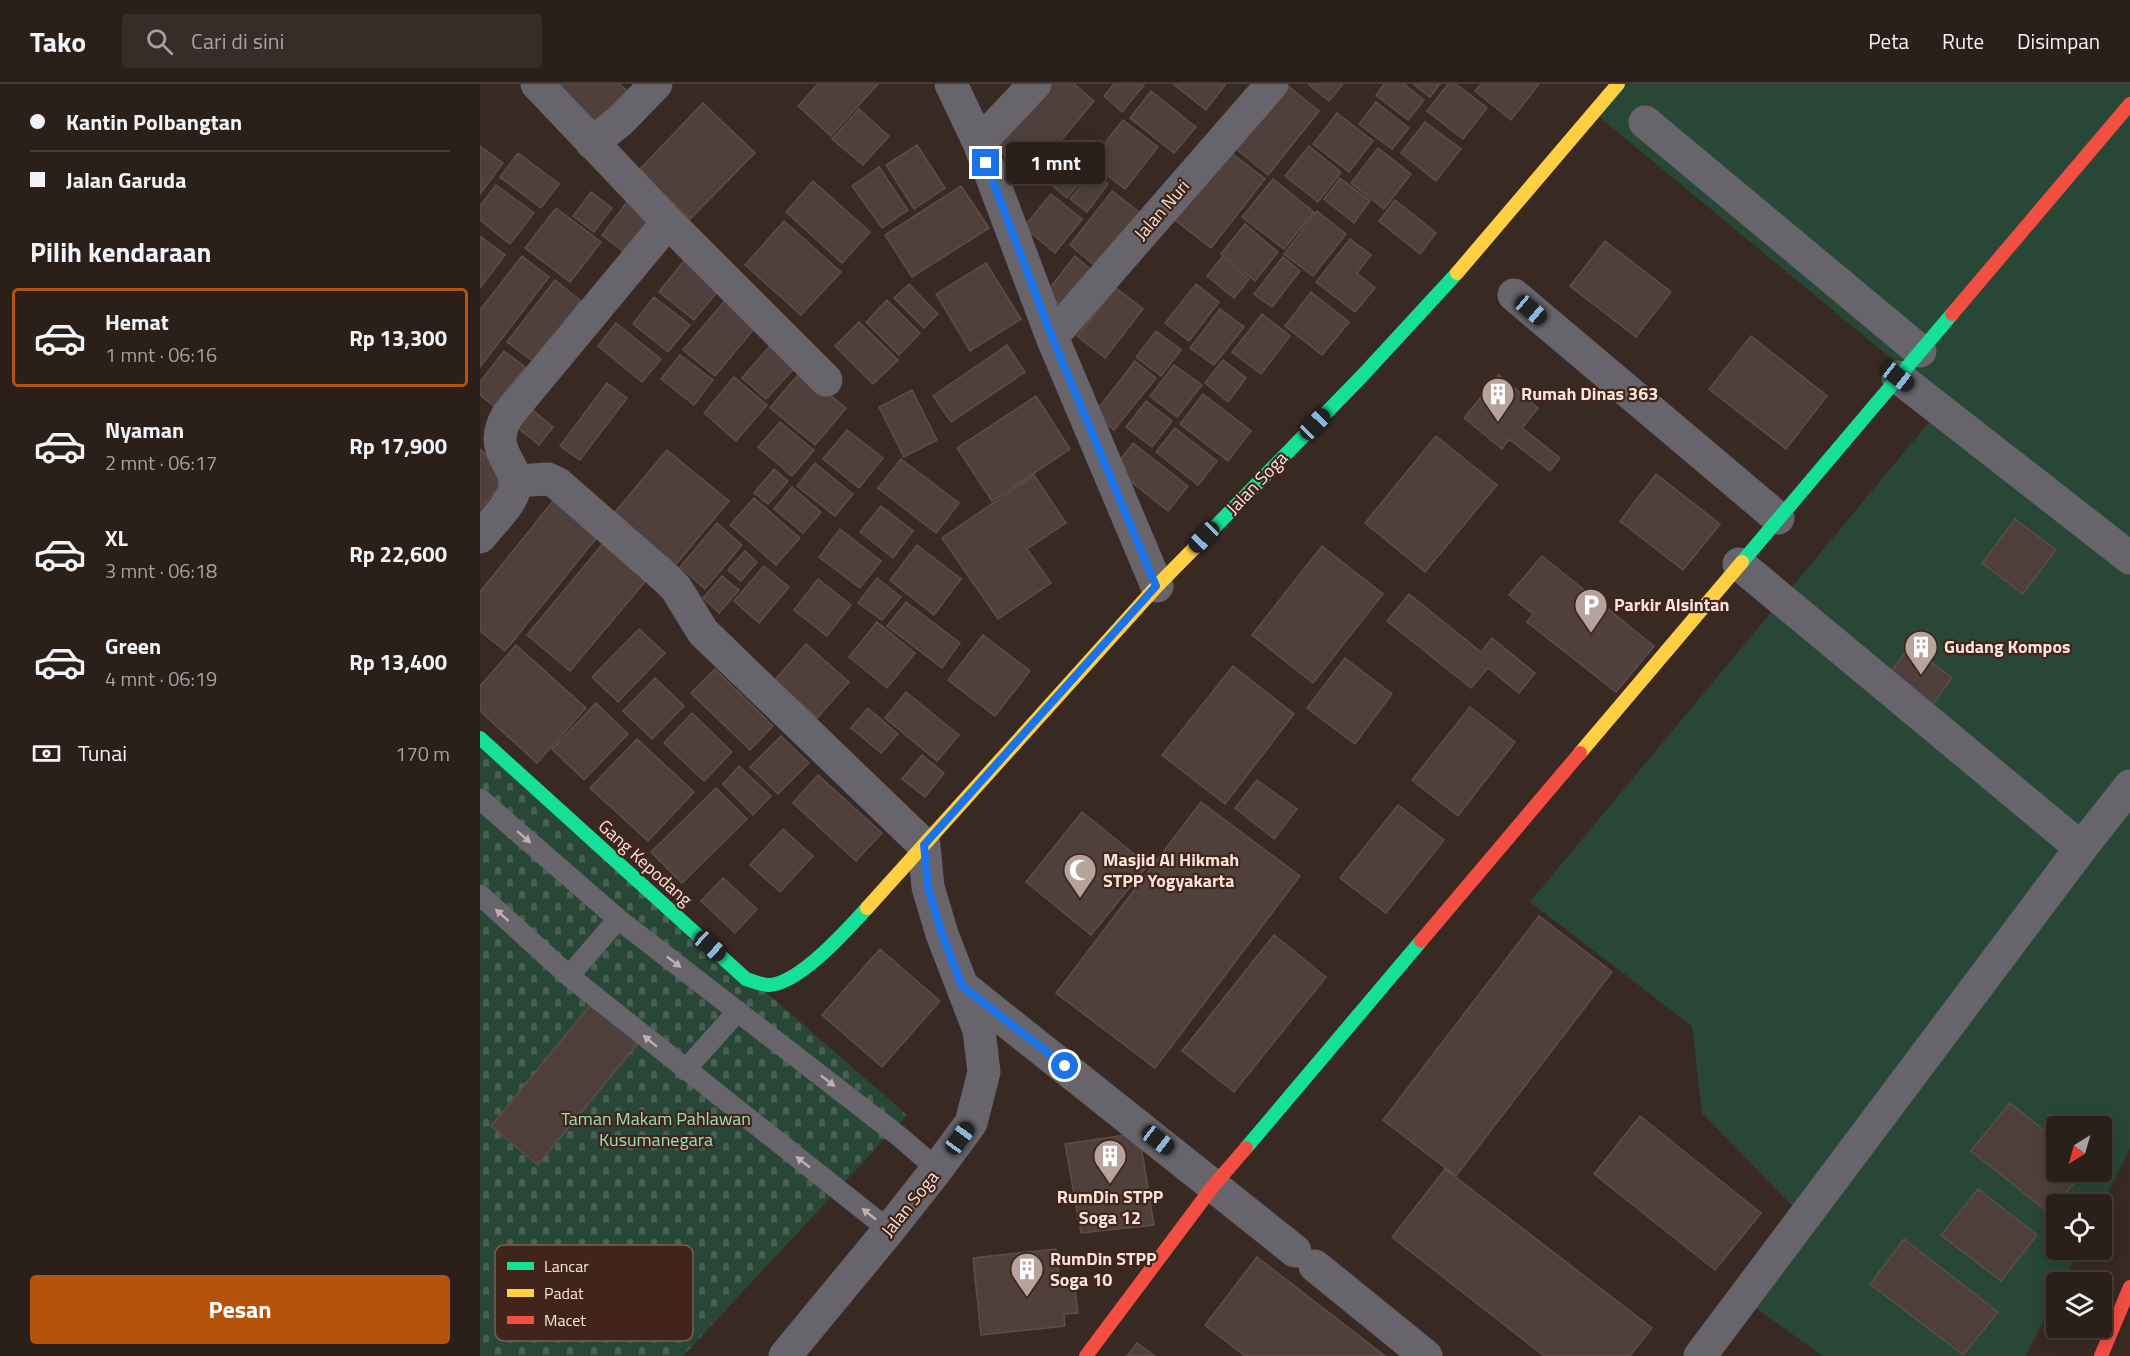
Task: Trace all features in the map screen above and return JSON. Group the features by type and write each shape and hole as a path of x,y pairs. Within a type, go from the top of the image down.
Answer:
{"street":[{"path":"537,84 668,222 826,380"},
{"path":"592,143 620,121 656,84"},
{"path":"951,84 979,144 1052,337 1156,586"},
{"path":"979,144 1035,84"},
{"name":"Jalan Nuri","path":"1052,337 1272,84"},
{"name":"Jalan Soga","path":"785,1356 937,1170 971,1123 984,1072 979,1030 942,934 928,888 924,845 1156,586 1362,376 1464,265 1618,84"},
{"path":"1086,1356 1214,1185 2130,104"},
{"path":"1645,122 1920,351"},
{"path":"480,537 513,495 515,481 511,466 499,444 498,435 507,416 668,222"},
{"path":"1514,295 1778,518"},
{"path":"1898,377 2130,558"},
{"path":"515,481 548,479 557,483 667,579 703,632 924,845"},
{"path":"1739,564 2081,848"},
{"name":"Gang Kepodang","path":"480,738 746,979 758,983 770,985 785,980 834,944 924,845"},
{"path":"1700,1356 2130,786"},
{"path":"962,986 1426,1356"},
{"path":"2101,1356 2130,1287"}],"lane":[{"path":"480,799 618,919 900,1137 937,1170"},
{"path":"480,895 569,976 889,1230"},
{"path":"569,976 618,919"},
{"path":"685,1070 738,1011"}],"green space":[{"path":"1624,84 2130,84 2130,1148 2107,1194 2046,1194 2046,1260 2074,1260 2068,1272 2046,1272 2046,1315 2026,1356 1822,1356 1755,1307 1804,1218 1702,1113 1692,1026 1530,902 1945,403 1597,115"},
{"name":"Taman Makam Pahlawan Kusumanegara","path":"480,743 907,1115 683,1356 480,1356"}],"building":[{"path":"551,84 619,84 629,92 600,125"},
{"path":"818,84 878,84 831,136 798,106"},
{"path":"1050,84 1074,84 1094,101 1030,177 996,148"},
{"path":"1114,84 1144,85 1122,112 1104,96"},
{"path":"1173,84 1226,84 1206,110"},
{"path":"1308,84 1343,84 1329,101"},
{"path":"1384,84 1404,84 1424,100 1408,120 1376,95"},
{"path":"1413,84 1440,84 1430,97"},
{"path":"1448,84 1456,84 1487,108 1463,139 1427,111"},
{"path":"1481,84 1539,84 1511,120 1475,91"},
{"path":"1287,85 1319,111 1268,175 1236,149"},
{"path":"1151,91 1196,127 1174,153 1130,118"},
{"path":"1376,102 1409,128 1392,149 1359,124"},
{"path":"703,103 755,153 690,219 639,170"},
{"path":"859,109 889,136 863,165 832,139"},
{"path":"1337,113 1373,141 1349,172 1313,144"},
{"path":"1123,120 1158,147 1125,189 1090,162"},
{"path":"1425,122 1461,149 1436,181 1401,153"},
{"path":"917,145 945,188 914,209 886,165"},
{"path":"480,146 503,163 480,194"},
{"path":"1309,146 1341,172 1318,202 1285,176"},
{"path":"1378,148 1411,174 1384,209 1351,183"},
{"path":"1229,151 1265,179 1211,248 1175,220"},
{"path":"518,153 559,184 541,208 500,177"},
{"path":"1064,155 1088,173 1067,198 1045,180"},
{"path":"879,167 908,210 882,228 852,186"},
{"path":"1093,172 1108,184 1087,212 1070,199"},
{"path":"1340,178 1370,201 1354,223 1324,199"},
{"path":"1273,179 1314,212 1284,249 1242,217"},
{"path":"813,181 870,232 842,263 786,212"},
{"path":"496,185 534,213 510,244 480,220 480,206"},
{"path":"961,186 989,228 912,277 885,235"},
{"path":"1112,191 1143,215 1100,270 1070,245"},
{"path":"591,192 612,208 594,232 573,216"},
{"path":"1051,194 1082,219 1055,253 1024,227"},
{"path":"630,198 652,216 624,252 602,235"},
{"path":"1395,200 1436,233 1420,254 1379,221"},
{"path":"556,208 601,242 570,282 525,248"},
{"path":"1317,211 1346,234 1313,276 1284,254"},
{"path":"784,221 841,272 801,315 745,265"},
{"path":"1245,224 1278,252 1255,281 1221,254"},
{"path":"480,236 505,255 480,288"},
{"path":"1350,239 1371,255 1357,273 1375,288 1355,312 1316,282"},
{"path":"1605,241 1671,292 1636,337 1570,286"},
{"path":"522,256 549,277 480,367 480,310"},
{"path":"688,256 723,285 694,320 659,292"},
{"path":"1075,256 1096,274 1067,310 1046,293"},
{"path":"1222,257 1249,279 1234,298 1207,276"},
{"path":"1283,257 1300,271 1272,307 1254,294"},
{"path":"986,263 1021,319 970,351 936,294"},
{"path":"555,280 581,301 534,362 507,342"},
{"path":"909,284 938,314 924,328 894,298"},
{"path":"1196,284 1219,302 1189,341 1165,323"},
{"path":"1116,288 1143,309 1105,358 1077,336"},
{"path":"1311,292 1349,322 1322,355 1285,326"},
{"path":"654,297 690,325 668,352 633,324"},
{"path":"728,297 758,324 715,376 683,350"},
{"path":"887,300 920,333 899,355 866,322"},
{"path":"1220,309 1244,327 1214,365 1190,348"},
{"path":"1262,314 1290,336 1261,374 1232,352"},
{"path":"859,322 898,360 873,384 835,346"},
{"path":"616,323 661,359 642,382 598,346"},
{"path":"1156,331 1181,350 1161,376 1136,357"},
{"path":"1751,336 1827,396 1786,449 1709,389"},
{"path":"775,340 800,362 766,399 742,378"},
{"path":"1007,345 1025,372 951,422 933,396"},
{"path":"504,351 525,367 494,406 480,395 480,382"},
{"path":"680,355 713,380 694,405 661,379"},
{"path":"1223,360 1246,378 1228,402 1205,383"},
{"path":"1135,361 1156,378 1114,430 1094,414"},
{"path":"1174,365 1202,385 1177,417 1150,396"},
{"path":"801,371 846,408 815,445 770,408"},
{"name":"Rumah Dinas 363","path":"1499,375 1538,408 1522,428 1560,458 1550,471 1509,439 1502,449 1464,418"},
{"path":"734,377 767,405 736,441 704,413"},
{"path":"607,383 627,398 580,460 560,446"},
{"path":"912,390 937,440 904,457 879,407"},
{"path":"1203,394 1251,431 1228,461 1180,424"},
{"path":"1036,396 1070,449 992,501 957,448"},
{"path":"1146,401 1172,421 1152,447 1126,427"},
{"path":"528,406 553,427 539,445 513,424"},
{"path":"780,422 814,450 792,476 758,447"},
{"path":"1175,428 1217,461 1198,485 1156,452"},
{"path":"847,430 883,458 859,488 823,459"},
{"path":"1436,436 1497,485 1425,572 1365,523"},
{"path":"1133,443 1188,486 1168,511 1114,468"},
{"path":"480,449 510,475 480,509"},
{"path":"667,450 729,501 672,569 610,518"},
{"path":"901,459 959,503 936,533 878,488"},
{"path":"815,463 853,494 835,516 797,486"},
{"path":"774,469 788,481 768,504 754,493"},
{"path":"1656,474 1720,524 1683,570 1620,521"},
{"path":"1034,475 1066,523 1027,549 1051,583 998,619 942,538"},
{"path":"792,487 821,512 803,533 774,509"},
{"path":"754,498 800,538 776,565 730,525"},
{"path":"553,501 598,536 505,651 480,631 480,592"},
{"path":"881,506 913,531 893,558 860,532"},
{"path":"2015,519 2056,550 2023,594 1982,563"},
{"path":"717,523 742,545 705,589 680,567"},
{"path":"840,529 881,561 860,588 819,557"},
{"path":"605,541 649,577 570,671 527,635"},
{"path":"917,545 961,579 934,615 890,580"},
{"path":"1322,546 1383,594 1313,683 1252,635"},
{"path":"745,551 757,562 741,581 728,570"},
{"name":"Parkir Alsintan","path":"1542,556 1654,646 1616,692 1527,622 1533,614 1509,595"},
{"path":"764,566 789,587 759,623 734,601"},
{"path":"722,576 739,590 719,613 703,598"},
{"path":"877,578 901,597 882,620 858,603"},
{"path":"818,579 851,605 827,636 794,610"},
{"path":"1409,594 1481,652 1492,638 1535,673 1519,693 1488,668 1471,688 1387,621"},
{"path":"906,602 960,643 942,668 887,626"},
{"path":"877,622 915,653 887,688 849,657"},
{"path":"639,629 665,653 618,702 592,677"},
{"path":"983,635 1030,671 995,716 948,680"},
{"path":"806,644 849,682 817,718 775,680"},
{"path":"516,645 586,708 537,763 480,711 480,686"},
{"name":"Gudang Kompos","path":"1910,646 1952,678 1932,705 1890,673"},
{"path":"1345,658 1392,694 1355,744 1307,708"},
{"path":"1233,666 1294,714 1225,804 1162,755"},
{"path":"715,669 773,726 750,750 691,693"},
{"path":"655,678 684,706 652,739 623,711"},
{"path":"906,692 959,735 937,761 885,718"},
{"path":"596,703 628,734 584,780 552,749"},
{"path":"1470,707 1515,742 1458,816 1412,780"},
{"path":"868,708 898,734 881,753 851,728"},
{"path":"692,713 732,752 704,781 664,743"},
{"path":"781,736 809,763 778,794 750,767"},
{"path":"637,739 694,792 648,841 590,788"},
{"path":"922,755 944,773 925,797 902,779"},
{"path":"739,766 771,796 753,815 723,784"},
{"path":"818,775 882,833 856,861 793,803"},
{"path":"1257,780 1297,809 1274,839 1235,808"},
{"path":"716,788 747,819 682,883 651,852"},
{"path":"1201,802 1300,876 1155,1068 1056,993"},
{"path":"1398,805 1444,840 1386,913 1340,878"},
{"path":"1082,812 1148,865 1091,935 1026,882"},
{"path":"783,829 813,856 780,892 750,865"},
{"path":"723,878 757,909 735,933 701,901"},
{"path":"1539,916 1612,972 1456,1176 1383,1120"},
{"path":"1274,935 1326,977 1234,1092 1182,1051"},
{"path":"880,949 940,1001 882,1067 822,1015"},
{"path":"591,1004 639,1042 538,1165 491,1126"},
{"path":"2010,1103 2046,1132 2046,1182 2075,1182 2065,1194 2046,1194 2046,1211 1971,1151"},
{"path":"1640,1116 1761,1213 1715,1270 1594,1174"},
{"name":"RumDin STPP Soga 12","path":"1139,1133 1154,1225 1081,1233 1065,1144"},
{"path":"1445,1169 1652,1328 1630,1356 1544,1356 1392,1237"},
{"path":"1978,1189 2037,1235 2001,1281 1941,1235"},
{"path":"1904,1239 1998,1312 1963,1355 1870,1284"},
{"name":"RumDin STPP Soga 10","path":"1056,1249 1060,1283 1074,1281 1078,1313 1064,1314 1065,1326 981,1335 973,1258"},
{"path":"1257,1257 1385,1356 1245,1356 1205,1325"},
{"path":"1137,1343 1155,1356 1127,1356"}],"traffic: fast":[{"path":"1212,530 1362,376 1457,273"},
{"path":"1742,562 1952,314"},
{"path":"480,738 746,979 769,985 794,976 822,954 867,908"},
{"path":"1246,1148 1421,941"}],"traffic: slow":[{"path":"1457,273 1618,84"},
{"path":"867,908 1157,586 1212,530"},
{"path":"1580,753 1742,562"}],"traffic: jam":[{"path":"1952,314 2130,104"},
{"path":"1421,941 1580,753"},
{"path":"1086,1356 1214,1185 1246,1148"},
{"path":"2101,1356 2130,1287"}],"place":[{"name":"Rumah Dinas 363","path":"1498,423"},
{"name":"Parkir Alsintan","path":"1591,634"},
{"name":"Gudang Kompos","path":"1921,676"},
{"name":"Masjid Al Hikmah STPP Yogyakarta","path":"1080,899"},
{"name":"RumDin STPP Soga 12","path":"1110,1185"},
{"name":"RumDin STPP Soga 10","path":"1027,1298"}],"route":[{"path":"986,163 1052,337 1156,586 924,845 928,888 942,934 962,986 1065,1066"}]}
